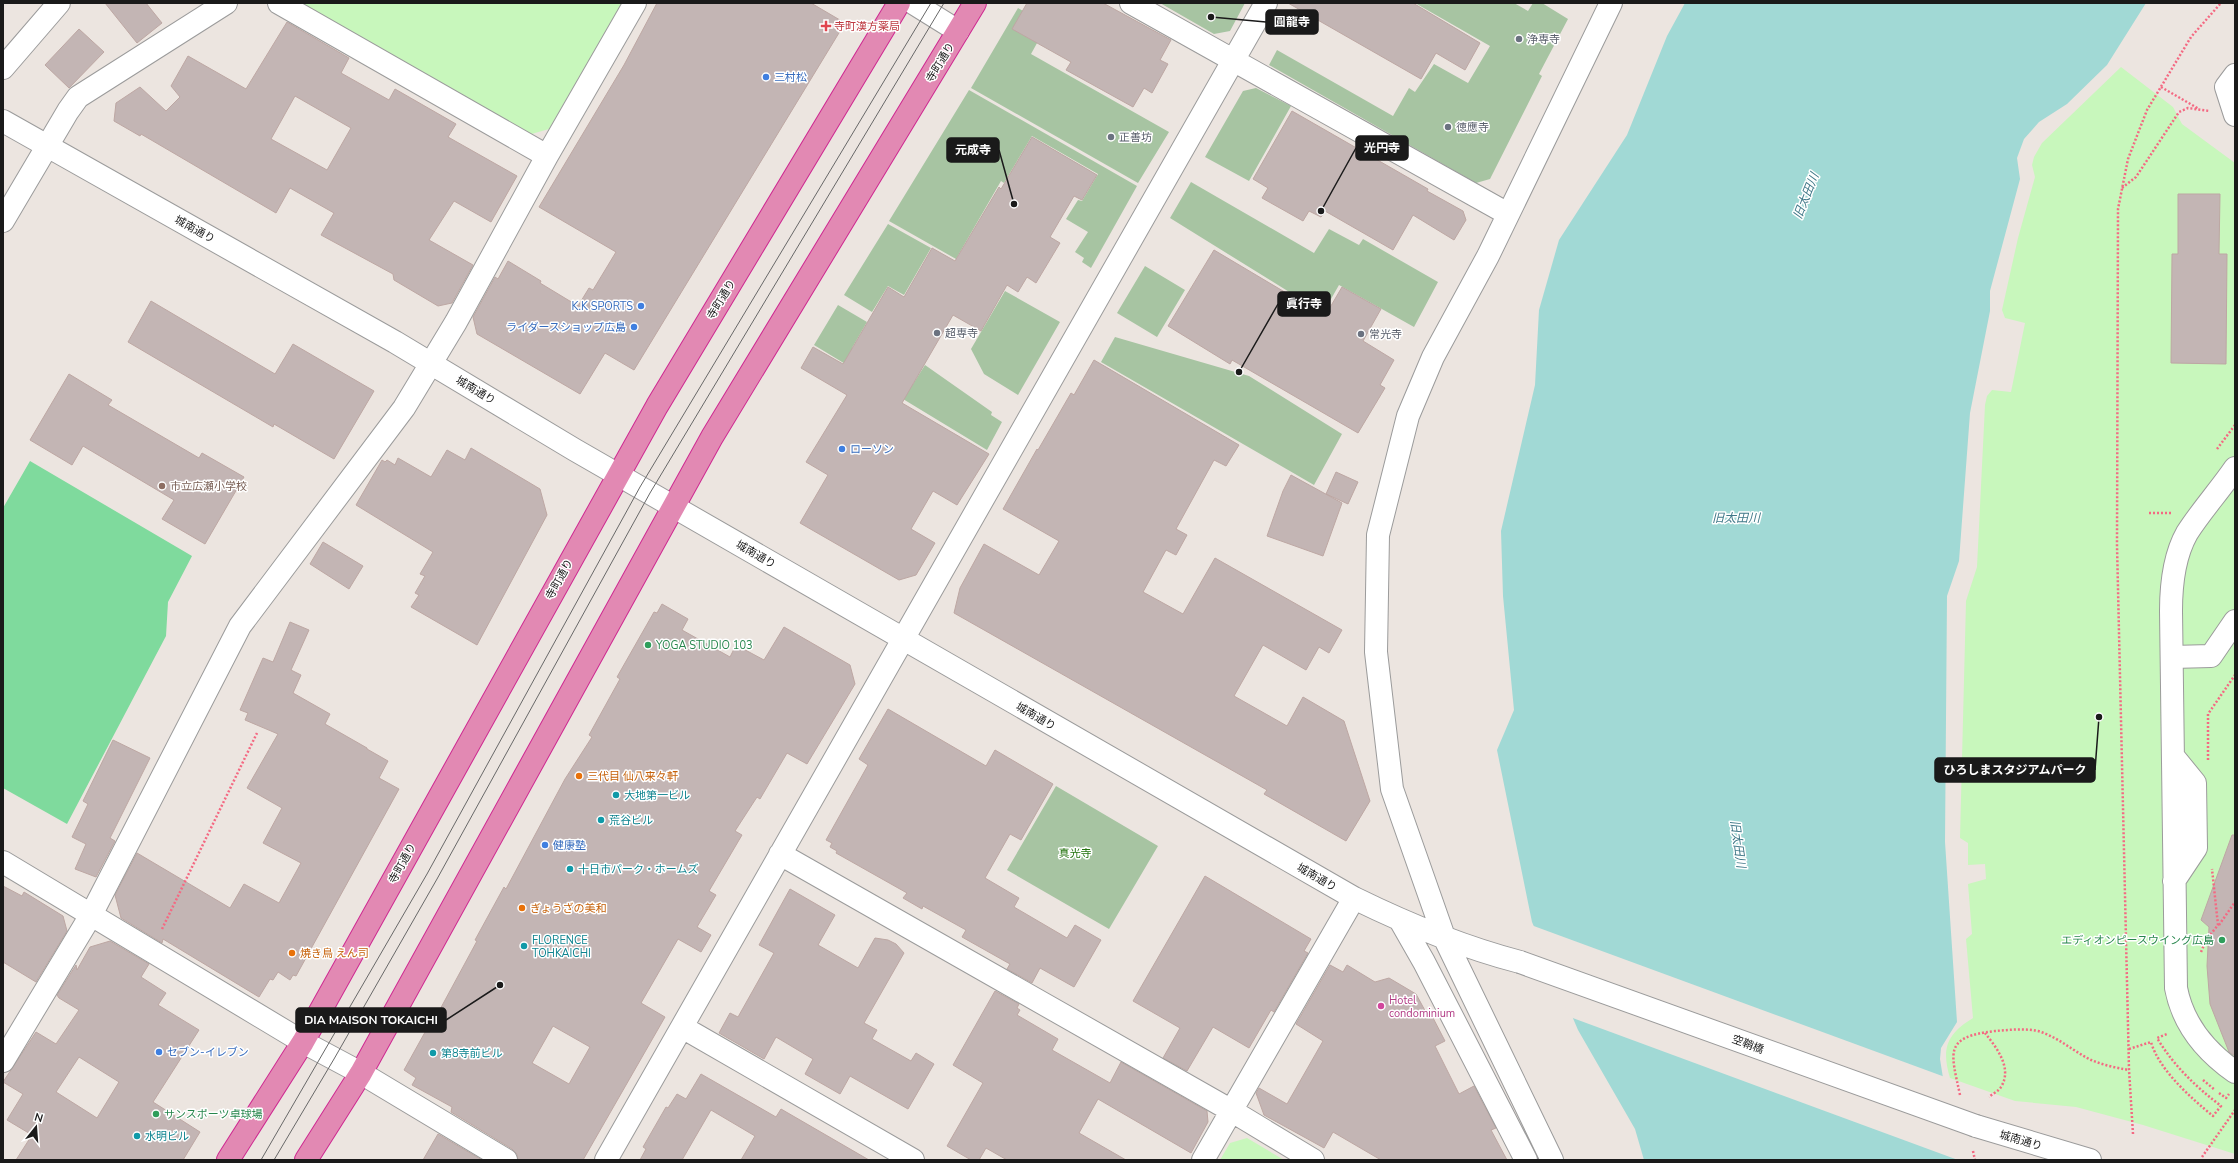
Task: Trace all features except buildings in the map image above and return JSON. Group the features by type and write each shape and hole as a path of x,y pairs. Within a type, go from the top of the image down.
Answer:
{"highway":[{"name":"寺町通り","path":"228,1160 303,1042 657,406 899,3"},
{"name":"寺町通り","path":"306,1160 361,1073 712,437 974,3"}],"street":[{"path":"3,68 58,3"},
{"path":"3,221 78,97 226,3"},
{"path":"279,3 547,156"},
{"path":"3,1061 91,915 240,626 404,408 431,364 547,156 636,3"},
{"path":"913,3 958,31"},
{"path":"1131,3 1508,214"},
{"path":"606,1160 1266,3"},
{"path":"1552,1160 1444,937 1392,789 1376,652 1378,535 1408,416 1433,357 1508,214 1611,3"},
{"path":"2225,114 2226,87 2235,75"},
{"name":"城南通り","path":"3,121 431,364 673,506 1354,898 1400,920 1444,937 1495,956 1520,962"},
{"path":"2235,468 2187,534 2179,551 2171,590 2174,975 2179,1004 2190,1027 2206,1049 2235,1072"},
{"path":"2172,657 2210,656 2235,621"},
{"path":"780,854 1232,1111 1313,1160"},
{"path":"3,862 152,950 303,1042 361,1073 506,1160"},
{"path":"1203,1160 1354,898"},
{"path":"1400,920 1424,962 1526,1160"},
{"name":"空鞘橋","path":"1520,962 1974,1136"},
{"path":"682,1027 913,1160"},
{"name":"城南通り","path":"1974,1136 2090,1160"}],"path":[{"path":"2133,1134 2129,1070 2117,545 2118,209 2128,159 2147,110 2191,38 2221,3"},
{"path":"2161,87 2200,110"},
{"path":"2122,188 2136,177 2178,112 2188,108 2225,114"},
{"path":"2216,450 2235,425"},
{"path":"2149,513 2170,514 2175,507"},
{"path":"152,950 257,733"},
{"path":"2218,925 2235,902"},
{"path":"1961,1099 1952,1061 1956,1047 1966,1036 1985,1032 2018,1029 2037,1031 2056,1038 2091,1060 2129,1070"},
{"path":"1985,1032 2001,1053 2004,1063 2004,1078 2001,1088 1989,1097"},
{"path":"2129,1049 2151,1042 2181,1087 2213,1116 2221,1106 2175,1066 2157,1038 2166,1034 2169,1039"},
{"path":"2200,1077 2226,1098 2229,1094 2235,1093"},
{"path":"2202,1157 2235,1110"},
{"path":"1974,1136 1975,1160"}],"green space":[{"path":"295,3 622,3 549,129 528,135"},
{"path":"1160,3 1245,3 1230,31 1214,34"},
{"path":"1415,3 1514,3 1528,11 1533,3 1542,3 1568,19 1539,74 1542,76 1490,179 1476,183 1269,65 1277,50 1393,116 1409,88 1415,92 1434,64 1468,83 1490,46"},
{"path":"1018,8 1047,25 1031,54 1169,132 1138,183 971,88"},
{"path":"2121,67 2173,107 2182,124 2235,163 2235,1154 2143,1125 2076,1107 2015,1101 1950,1078 1946,1058 1946,1050 1952,1036 1964,1024 1973,1018 1966,939 1972,934 1968,884 1986,879 1985,864 1968,865 1968,843 1960,838 1966,601 1977,567 1985,405 1987,396 1992,390 2011,392 2025,323 2005,318 2002,310 2018,238 2035,177 2032,165 2034,157 2042,143"},
{"path":"1256,88 1291,106 1249,181 1205,157 1243,91"},
{"path":"969,90 1137,186 1091,268 1082,262 1084,258 1075,252 1088,232 1066,219 1078,200 1082,201 1098,174 1032,136 1004,183 1001,181 956,259 889,221"},
{"path":"1191,182 1314,253 1329,229 1359,245 1363,239 1438,282 1414,327 1339,285 1323,313 1170,218"},
{"path":"888,224 931,248 904,295 888,286 872,312 844,295"},
{"path":"1145,266 1185,290 1157,337 1117,313"},
{"path":"1005,291 1060,322 1018,395 984,374 971,349"},
{"path":"838,305 867,322 852,348 913,384 925,365 992,412 991,415 1002,422 987,450 814,345"},
{"path":"1115,337 1249,376 1342,434 1314,485 1101,362"},
{"path":"30,461 192,556 168,602 166,636 67,824 3,788 3,508"},
{"name":"真光寺","path":"1056,786 1158,846 1109,929 1007,870"},
{"path":"1247,1138 1284,1160 1220,1160 1230,1143"}],"water":[{"name":"旧太田川","path":"1685,3 2146,3 2107,65 2067,104 2039,122 2024,139 2017,158 2020,179 1990,291 1990,311 1970,413 1959,561 1947,596 1945,842 1957,1022 1941,1048 1940,1059 1956,1160 1644,1160 1635,1129 1578,1030 1532,922 1497,750 1514,710 1503,596 1501,531 1535,385 1539,310 1559,240 1627,135 1667,36"}],"pier":[{"path":"1531,925 1945,1077 1958,1160 1570,1017"}],"tram line":[{"path":"261,1160 427,874 640,487 931,3"},
{"path":"274,1160 334,1059 437,879 650,493 944,3"}],"place":[{"name":"圓龍寺","path":"1211,17"},
{"name":"寺町漢方薬局","path":"826,26"},
{"name":"浄専寺","path":"1519,39"},
{"name":"三村松","path":"766,77"},
{"name":"徳應寺","path":"1448,127"},
{"name":"正善坊","path":"1111,137"},
{"name":"元成寺","path":"1014,204"},
{"name":"光円寺","path":"1321,211"},
{"name":"K.K SPORTS","path":"641,306"},
{"name":"ライダースショップ広島","path":"634,327"},
{"name":"超専寺","path":"937,333"},
{"name":"常光寺","path":"1361,334"},
{"name":"眞行寺","path":"1239,372"},
{"name":"ローソン","path":"842,449"},
{"name":"市立広瀬小学校","path":"162,486"},
{"name":"YOGA STUDIO 103","path":"648,645"},
{"name":"ひろしまスタジアムパーク","path":"2099,717"},
{"name":"三代目 仙八来々軒","path":"579,776"},
{"name":"大地第一ビル","path":"616,795"},
{"name":"荒谷ビル","path":"601,820"},
{"name":"健康塾","path":"545,845"},
{"name":"十日市パーク・ホームズ","path":"570,869"},
{"name":"ぎょうざの美和","path":"522,908"},
{"name":"エディオンピースウイング広島","path":"2222,940"},
{"name":"FLORENCE TOHKAICHI","path":"524,946"},
{"name":"焼き鳥 えん司","path":"292,953"},
{"name":"DIA MAISON TOKAICHI","path":"500,985"},
{"name":"Hotel condominium","path":"1381,1006"},
{"name":"セブン-イレブン","path":"159,1052"},
{"name":"第8寺前ビル","path":"433,1053"},
{"name":"サンスポーツ卓球場","path":"156,1114"},
{"name":"水明ビル","path":"137,1136"}]}
